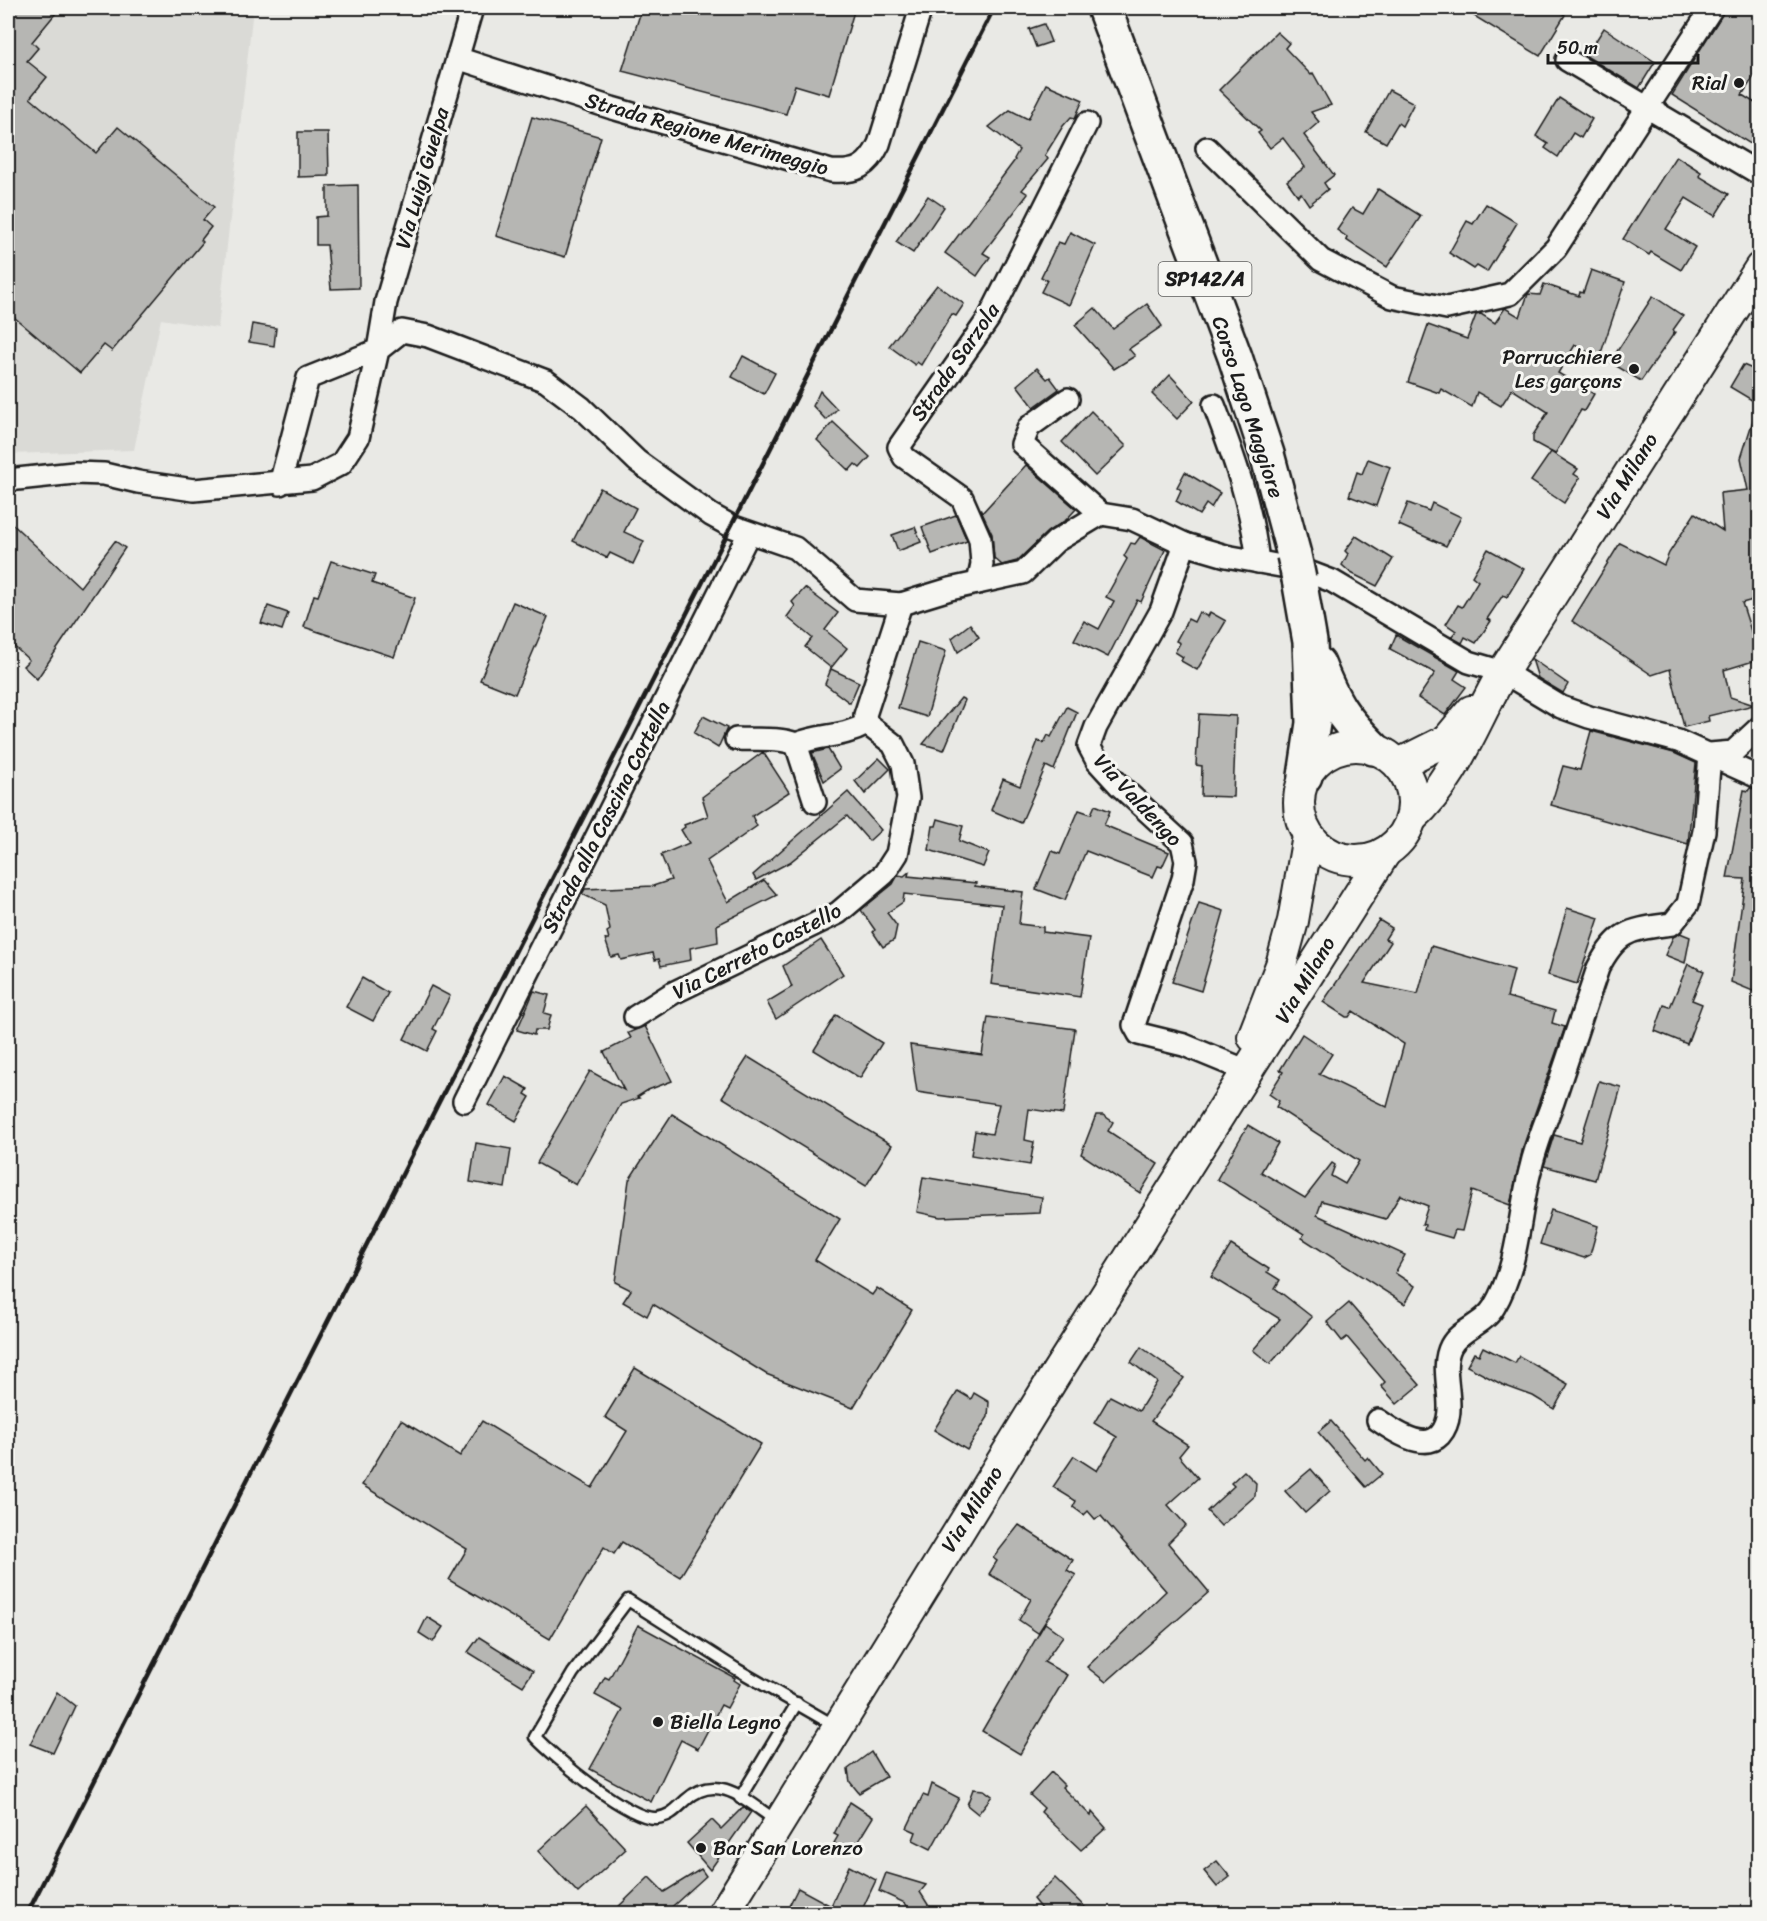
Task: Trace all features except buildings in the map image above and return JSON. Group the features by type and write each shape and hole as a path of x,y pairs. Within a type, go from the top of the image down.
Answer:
{"highway":[{"name":"Corso Lago Maggiore","path":"1104,8 1235,357 1267,454 1296,567 1310,642 1313,723 1305,776"},
{"name":"Corso Lago Maggiore","path":"1310,642 1330,693 1345,720 1386,756"}],"main road":[{"name":"Via Milano","path":"1412,818 1434,798 1476,729 1499,679 1760,268"},
{"name":"Via Milano","path":"1386,756 1447,740 1499,679"},
{"path":"1353,745 1386,756 1412,789 1412,818 1406,832 1385,853 1360,860 1335,857 1320,849 1308,836 1301,822 1299,791 1305,776 1317,760 1334,750 1353,745"},
{"name":"Via Milano","path":"1224,1106 1281,965 1293,921 1308,836"},
{"name":"Via Milano","path":"723,1914 1224,1106 1385,853"}],"street":[{"name":"Via Luigi Guelpa","path":"378,350 386,302 472,8"},
{"name":"Strada Regione Merimeggio","path":"456,58 612,108 831,171 850,173 863,167 873,157 879,144 921,8"},
{"path":"1207,148 1321,260 1392,297 1447,308 1510,294 1556,248 1712,8"},
{"path":"1567,60 1760,174"},
{"name":"Strada Sarzola","path":"978,582 982,564 980,538 962,498 904,457 899,447 989,318 1087,123"},
{"path":"280,484 308,378 378,350 402,331 428,336 546,381 582,408 637,461 711,514 748,533 795,548 855,600 901,604 978,582 1023,573 1056,542 1101,514"},
{"path":"8,480 74,473 104,474 138,482 194,490 280,484 312,479 341,464 358,438 378,350"},
{"path":"1068,399 1029,427 1022,444 1101,514 1132,519 1185,544 1258,562 1303,570 1332,581 1499,679 1589,717 1678,741 1760,778"},
{"path":"1214,405 1239,470 1254,524 1258,562"},
{"name":"Strada alla Cascina Cortella","path":"464,1101 748,533"},
{"name":"Via Valdengo","path":"1185,544 1161,611 1096,727 1089,747 1097,761 1119,785 1182,843 1186,861 1183,879 1134,1026 1139,1034 1184,1044 1240,1068"},
{"path":"736,739 769,741 783,739 796,744 818,735 848,735 867,724 865,715 901,604"},
{"name":"Via Cerreto Castello","path":"634,1017 673,993 838,913 884,874 897,854 908,798 903,764 893,744 867,724"},
{"path":"1710,754 1733,752 1760,727"},
{"path":"796,744 815,802"},
{"path":"1378,1420 1395,1432 1426,1442 1439,1436 1448,1420 1450,1347 1459,1336 1480,1324 1494,1308 1508,1277 1518,1244 1530,1167 1598,968 1607,949 1620,935 1672,924 1688,904 1704,831 1710,754"}],"lane":[{"path":"779,1822 725,1788 711,1786 696,1790 669,1816 652,1819 617,1802 590,1785 554,1758 535,1737 573,1673 628,1600 837,1727"},
{"path":"740,1798 797,1703"}],"shaded area":[{"path":"8,8 253,8 218,328 161,319 134,450 8,454"}],"railway":[{"path":"27,1914 994,8"}],"place":[{"name":"Rial","path":"1739,83"},
{"name":"Parrucchiere Les garçons","path":"1634,369"},
{"name":"Biella Legno","path":"658,1722"},
{"name":"Bar San Lorenzo","path":"701,1848"}]}
